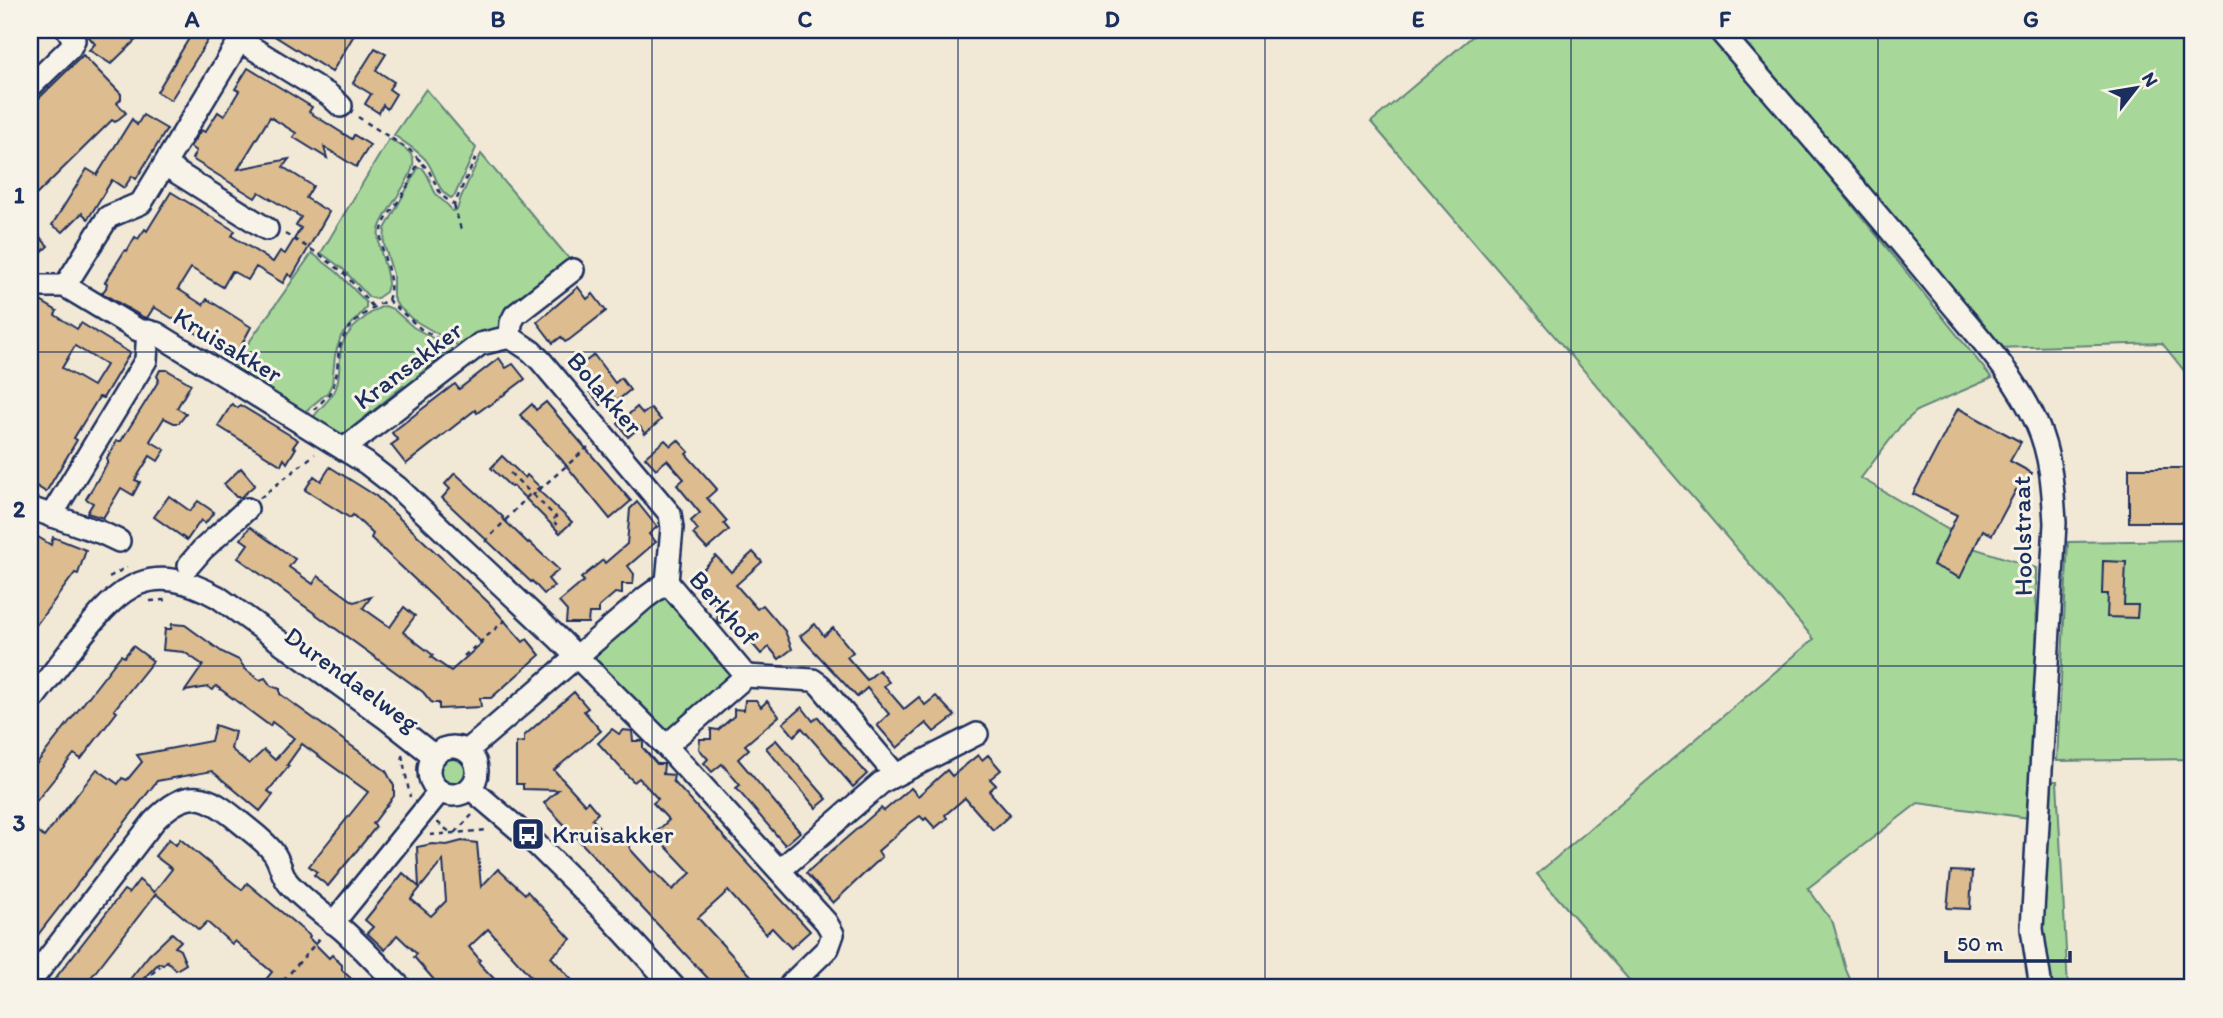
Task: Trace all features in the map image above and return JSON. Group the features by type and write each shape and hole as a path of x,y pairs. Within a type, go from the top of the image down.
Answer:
{"street":[{"path":"30,87 70,48 74,40 68,30"},
{"name":"Hoolstraat","path":"1718,30 1882,220 1998,363 2036,422 2045,444 2053,481 2054,523 2032,929 2041,988"},
{"path":"30,286 65,286 108,217 141,203 244,35 341,106"},
{"path":"165,165 267,229"},
{"path":"510,337 511,323 515,315 573,270"},
{"name":"Kruisakker","path":"65,286 138,330 156,332 381,473 522,604 666,746 826,922 833,934 828,948 791,984"},
{"path":"51,516 146,360 148,331"},
{"name":"Kransakker","path":"338,445 480,344 510,337"},
{"name":"Bolakker","path":"510,337 531,351 670,514 672,528 667,582"},
{"path":"30,508 119,541"},
{"path":"189,565 247,509"},
{"name":"Durendaelweg","path":"30,703 103,609 121,593 153,580 183,581 218,597 387,719 427,761"},
{"name":"Berkhof","path":"577,657 667,582 747,676 666,746"},
{"path":"467,751 577,657"},
{"path":"747,676 814,680 895,774"},
{"path":"780,870 882,782 976,734"},
{"path":"452,747 467,751 475,760 477,772 470,788 460,794 437,794 427,761 439,751 452,747"},
{"path":"470,788 537,845 608,915 675,988"},
{"path":"333,923 437,794"},
{"path":"30,982 154,821 168,807 184,799 196,798 210,800 225,810 266,845 278,861 288,883 401,988"}],"path":[{"path":"341,106 411,151 429,171 441,195 454,205"},
{"path":"461,233 454,205 475,157"},
{"path":"304,424 334,386 339,348 345,335 373,307 388,300 391,278 381,239 382,227 403,194 420,159"},
{"path":"267,229 284,233 344,273 373,307"},
{"path":"388,300 421,329 466,353"},
{"path":"472,556 532,494 603,434"},
{"path":"247,509 273,486 338,445"},
{"path":"510,473 556,517 552,520 557,525"},
{"path":"148,602 170,599"},
{"path":"464,656 522,604"},
{"name":"Durendaelweg","path":"401,750 411,758"},
{"name":"Durendaelweg","path":"427,761 419,772 424,786 437,794"},
{"path":"464,809 479,819"},
{"path":"455,833 472,814"},
{"path":"429,835 496,830 488,824"},
{"path":"277,988 333,923"},
{"path":"137,988 160,966"}],"green space":[{"path":"1480,30 1705,30 1823,169 1992,378 1918,410 1902,424 1861,478 1957,535 1954,542 2036,568 2037,660 2030,818 1918,803 1808,888 1833,923 1854,988 1636,988 1537,874 1814,639 1371,122"},
{"path":"1734,30 2193,30 2193,382 2162,343 1995,348 1922,251"},
{"path":"426,89 476,148 455,195 451,198 442,191 426,160 394,135"},
{"path":"389,139 408,151 413,163 406,182 379,230 379,244 388,285 386,292 376,299 369,297 343,269 321,253"},
{"path":"481,154 571,261 502,331 462,348 412,319 397,305 393,297 393,274 384,244 385,229 418,168 425,171 438,196 452,211 457,210"},
{"path":"312,253 338,273 366,302 366,308 341,336 328,392 300,416 233,365"},
{"path":"385,306 393,309 413,327 456,351 456,354 448,352 417,376 416,382 410,387 403,386 345,434 338,434 313,418 336,388 344,339 360,321"},
{"path":"2193,540 2193,759 2057,761 2068,542"},
{"path":"663,595 670,596 732,674 731,680 671,731 662,730 593,659 593,655"},
{"path":"453,757 463,761 467,771 463,781 453,785 443,781 439,771 443,761"},
{"path":"2052,781 2057,781 2068,988 2051,988 2043,941"}],"building":[{"path":"83,30 146,30 111,64 89,50 95,44"},
{"path":"194,30 214,30 171,100 157,92"},
{"path":"265,30 357,30 332,72"},
{"path":"375,48 386,54 376,70 394,82 389,89 396,94 387,109 383,105 379,113 365,104 371,94 353,83"},
{"path":"83,55 121,94 117,103 126,113 115,122 112,120 30,201 30,107"},
{"path":"248,68 312,107 309,112 352,139 354,135 370,145 356,167 324,147 327,158 293,137 296,133 270,117 238,169 289,159 283,167 313,186 306,198 329,212 292,277 288,274 283,283 256,267 248,280 232,271 223,287 191,268 178,289 203,305 207,299 251,327 235,357 154,307 147,318 143,317 102,293 106,288 105,282 125,250 127,251 135,237 138,239 145,229 147,231 171,192 235,231 232,236 273,262 280,251 285,254 301,228 296,225 301,217 259,192 255,198 192,159 196,151 190,147 201,130 205,132 218,112 224,116 239,91 235,89"},
{"path":"143,115 167,129 136,179 132,176 124,188 112,180 88,219 82,213 63,232 52,225 87,169 97,175 132,119 137,125"},
{"path":"30,226 48,246 30,263"},
{"path":"578,287 587,299 593,294 606,311 569,340 565,342 561,337 553,343 537,322"},
{"path":"30,299 37,299 57,311 55,315 77,329 81,323 130,353 103,398 99,397 74,438 77,440 46,492 30,482","holes":["75,346 106,365 93,386 62,368"]},
{"path":"594,355 615,383 621,378 630,390 617,401 612,395 601,405 576,369"},
{"path":"499,358 506,368 513,364 525,379 489,406 477,413 475,410 406,464 391,445 398,440 392,433 452,386 455,384 459,389"},
{"path":"160,370 167,370 191,384 177,408 186,414 179,423 164,418 150,441 165,450 158,461 150,456 135,480 140,482 133,495 121,488 103,518 87,513 93,503 86,499 117,441 121,441 159,380 157,376"},
{"path":"546,402 631,501 610,519 561,459 520,415 532,404 536,410"},
{"path":"232,404 238,408 240,405 298,440 287,463 284,459 281,465 218,426"},
{"path":"637,407 643,414 651,408 661,420 645,434 640,427 628,437 618,424"},
{"path":"1958,408 2021,442 2010,461 2032,473 2021,493 2016,490 1992,535 1983,530 1960,578 1933,565 1957,515 1913,494"},
{"path":"665,440 671,446 678,440 689,452 686,454 717,489 707,498 727,521 724,524 729,530 707,549 693,534 698,530 691,521 700,513 677,485 684,479 667,460 656,469 645,457"},
{"path":"502,456 525,478 527,475 540,487 537,489 572,522 560,533 491,468"},
{"path":"330,467 376,496 489,603 523,642 527,639 540,655 491,698 480,698 481,707 439,709 439,703 432,703 423,692 238,558 248,544 241,539 250,527 295,559 289,567 313,584 318,576 354,602 371,597 363,608 390,627 404,607 415,616 403,632 451,671 482,643 371,538 373,534 353,515 350,518 305,490 314,476 321,481"},
{"path":"241,468 255,485 241,497 236,497 224,484"},
{"path":"2129,468 2193,468 2193,522 2129,522"},
{"path":"455,473 559,570 548,579 554,586 544,594 442,498 450,489 445,484"},
{"path":"169,496 190,511 198,501 214,512 205,524 201,520 187,540 154,517"},
{"path":"637,502 657,527 649,534 656,542 628,566 634,574 633,584 622,584 622,594 615,593 599,607 599,613 589,613 588,623 566,623 567,611 559,602 584,581 581,578 603,560 605,563 627,544 630,509"},
{"path":"30,532 51,545 53,537 86,550 78,574 75,573 30,633"},
{"path":"753,552 762,562 736,585 757,609 763,605 785,631 792,649 779,659 769,647 761,654 738,627 733,631 726,623 719,624 715,611 718,608 693,579 716,556 731,572"},
{"path":"2103,561 2126,562 2124,605 2138,605 2137,618 2107,617 2108,594 2102,594"},
{"path":"172,624 185,625 222,652 239,660 245,669 258,679 265,678 271,686 280,689 280,694 386,771 394,786 394,796 373,824 376,827 328,886 314,875 317,872 309,866 368,792 302,744 287,765 289,766 268,791 273,795 260,811 212,771 157,781 30,945 30,826 44,837 97,769 118,784 122,778 127,780 142,762 137,755 211,741 215,725 235,732 231,749 249,764 264,750 275,760 294,738 272,722 270,726 216,686 213,690 208,687 185,691 203,665 184,652 163,650 165,629 171,629"},
{"path":"815,624 824,636 833,628 853,652 847,657 867,680 879,670 889,682 884,686 904,709 919,697 925,705 936,696 955,716 934,732 926,723 897,748 877,725 889,714 867,688 857,697 800,636"},
{"path":"133,646 153,661 114,710 117,712 81,759 74,754 30,809 30,772 121,655 124,657"},
{"path":"574,692 588,708 584,711 601,731 554,770 585,804 588,801 598,813 592,819 614,843 622,836 652,873 654,871 672,890 691,873 654,834 669,820 653,803 658,799 639,778 634,782 598,743 612,729 619,734 623,730 632,731 633,741 643,741 643,748 657,764 664,764 663,774 674,775 673,781 810,931 791,948 772,928 766,934 728,891 698,918 755,980 746,988 717,988 544,803 558,790 523,789 523,784 516,784 516,743 524,742 524,736"},
{"path":"745,700 756,700 761,707 767,701 779,716 745,745 749,749 738,759 800,832 785,845 736,788 740,785 722,764 712,772 704,763 708,759 699,749 700,739 711,739 711,729 718,730 734,716 734,709 744,710"},
{"path":"802,707 813,721 818,717 867,774 853,787 802,728 794,736 783,723"},
{"path":"776,740 827,799 816,808 766,748"},
{"path":"978,755 982,760 988,755 1001,770 990,779 996,785 989,791 1010,815 993,830 965,798 945,815 947,818 935,828 926,818 924,820 920,816 909,824 878,851 882,857 833,903 806,873 881,808 884,811 911,788 918,796 947,770 952,776"},
{"path":"169,839 176,845 180,839 242,890 247,883 310,936 329,958 332,955 342,965 342,970 361,988 259,988 272,972 235,941 232,944 207,922 199,930 156,894 89,980 99,988 65,988 54,980 124,890 129,893 139,880 154,892 172,869 155,856"},
{"path":"462,841 477,843 481,887 498,869 525,894 527,891 571,939 551,957 579,988 556,988 548,981 541,988 488,929 469,947 480,960 478,962 503,988 441,988 414,957 417,954 397,935 385,950 367,933 373,927 365,920 403,873 419,887 417,847","holes":["443,860 446,901 431,916 411,899"]},
{"path":"1951,871 1972,872 1970,909 1947,908"},
{"path":"172,933 181,941 175,947 180,950 186,964 176,970 167,961 163,965 159,963 137,985 130,979 149,955"}],"place":[{"name":"Kruisakker","path":"528,834"}]}
